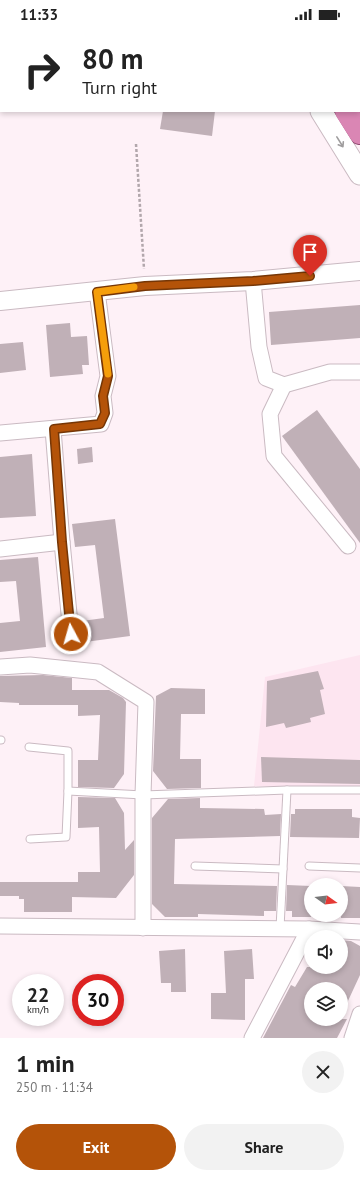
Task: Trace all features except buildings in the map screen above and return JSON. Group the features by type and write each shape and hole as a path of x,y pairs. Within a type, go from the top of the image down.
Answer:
{"highway":[{"path":"347,112 360,133"}],"main road":[{"path":"322,112 360,174"}],"street":[{"path":"0,301 145,286 253,281 360,271"},
{"path":"338,273 360,274"},
{"path":"253,281 259,347 266,378 284,385 330,372 360,372"},
{"path":"0,433 100,424 105,413 103,396 108,376 97,292"},
{"path":"284,385 270,414 274,456 348,546"},
{"path":"54,429 62,542 71,634"},
{"path":"0,549 62,542"},
{"path":"0,667 30,665 98,672 146,702 143,795 143,928"},
{"path":"0,926 280,928 360,932"},
{"path":"252,1038 309,929"},
{"path":"352,1038 360,1014"}],"lane":[{"path":"29,747 68,751 66,836 30,839"},
{"path":"68,790 143,795 287,790 360,790"},
{"path":"280,928 287,790"},
{"path":"195,866 283,869"},
{"path":"309,866 360,868"}],"path":[{"path":"136,144 145,286"}],"shaded area":[{"path":"360,655 360,786 254,786 265,677"}],"slow traffic":[{"path":"108,374 97,292 134,287"}],"route":[{"path":"71,634 62,542 54,429 100,424 105,413 103,396 108,376 97,292 145,286 253,281 310,276"}]}
